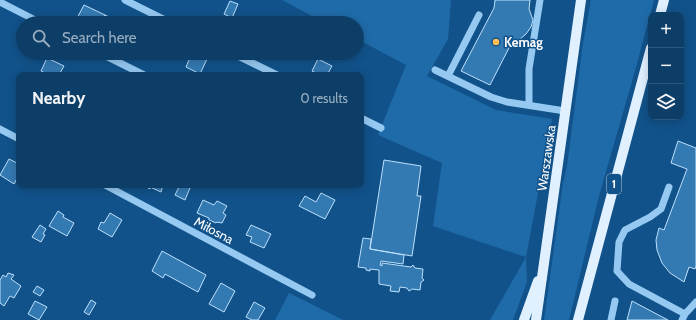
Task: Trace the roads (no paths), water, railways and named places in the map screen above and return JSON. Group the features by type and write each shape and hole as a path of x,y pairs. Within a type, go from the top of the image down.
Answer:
{"main road":[{"name":"Warszawska","path":"536,320 581,0"},
{"path":"661,12 664,0"},
{"name":"1","path":"578,320 648,59"},
{"path":"524,320 544,268"}],"street":[{"path":"124,0 157,16"},
{"path":"529,105 529,69 540,0"},
{"path":"0,2 27,16"},
{"path":"448,76 479,15"},
{"path":"114,60 138,72"},
{"path":"246,60 270,72"},
{"path":"435,70 491,97 507,102 565,111"},
{"path":"364,120 381,128"},
{"path":"0,129 16,137"},
{"path":"669,187 660,209 650,217 625,230 619,242 617,271 629,284 684,317 696,302"},
{"name":"Miłosna","path":"111,188 312,295"},
{"path":"611,320 616,301"}],"place":[{"name":"Kemag","path":"496,42"}]}
